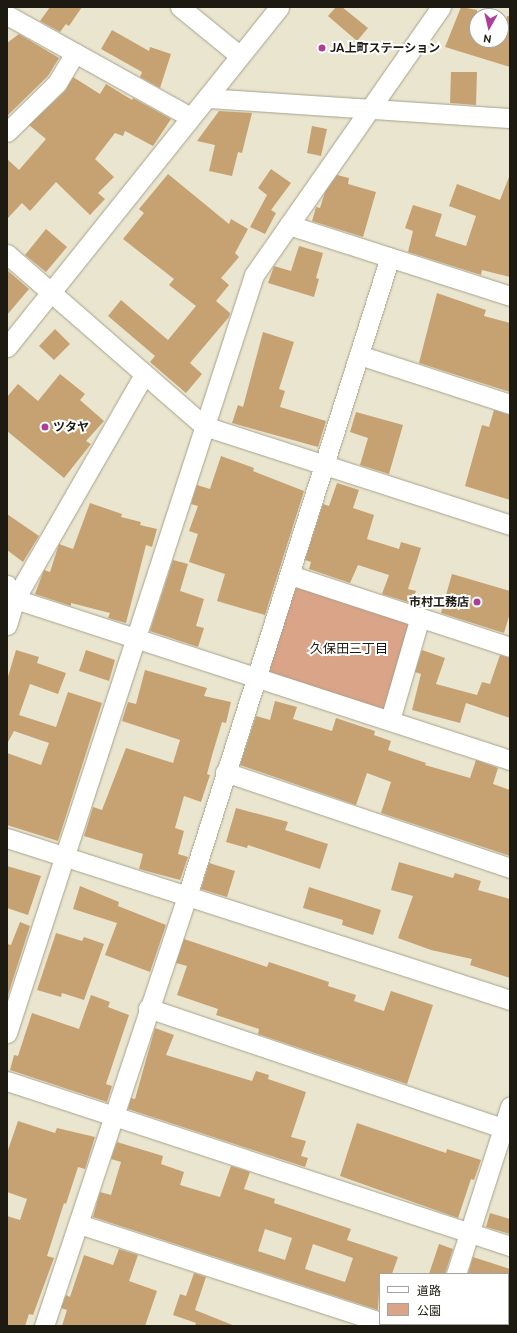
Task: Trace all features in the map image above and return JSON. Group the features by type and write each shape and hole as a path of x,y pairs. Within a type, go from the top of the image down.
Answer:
{"street":[{"path":"180,7 240,56"},
{"path":"7,347 279,7"},
{"path":"7,1033 254,275 441,7"},
{"path":"7,15 190,117"},
{"path":"7,132 57,83 76,53"},
{"path":"207,98 368,110 510,118"},
{"path":"289,225 510,296"},
{"path":"7,254 204,426 510,525"},
{"path":"44,1326 115,1117 148,1008 187,896 225,772 258,676 325,466 390,257"},
{"path":"359,355 510,404"},
{"path":"7,625 11,592 144,375"},
{"path":"290,575 510,647"},
{"path":"11,592 135,637 258,676 510,760"},
{"path":"390,720 420,617"},
{"path":"225,772 510,868"},
{"path":"7,838 510,1000"},
{"path":"148,1008 503,1128"},
{"path":"7,1081 510,1246"},
{"path":"456,1273 510,1107"},
{"path":"79,1224 379,1322"}],"green space":[{"path":"296,584 413,623 384,710 267,672"}],"building":[{"path":"50,7 82,7 69,26 66,24 60,32 40,21"},
{"path":"336,7 342,7 368,28 357,41 328,16"},
{"path":"461,7 469,8 469,48 509,48 510,16 510,67 445,47"},
{"path":"112,30 149,51 150,47 171,54 160,88 140,77 142,72 101,49"},
{"path":"19,34 59,58 48,76 7,116 7,43"},
{"path":"451,72 477,72 476,105 450,103"},
{"path":"73,77 100,94 106,84 132,100 133,98 171,119 153,146 125,131 123,136 115,133 95,159 114,177 98,193 105,199 90,215 56,182 30,211 22,203 7,219 7,159 19,170 46,139 29,125 65,91"},
{"path":"219,111 252,113 242,153 238,152 232,176 209,171 215,145 197,141"},
{"path":"312,126 327,129 321,156 307,153"},
{"path":"271,169 291,183 271,210 276,213 265,234 250,227 267,195 258,188"},
{"path":"168,174 229,224 231,219 248,229 235,253 239,257 221,278 229,285 216,301 230,313 229,317 190,363 202,374 186,393 150,362 155,356 108,316 121,300 168,340 196,306 169,285 174,279 123,239 144,213 139,209"},
{"path":"337,175 349,178 348,184 376,192 363,237 312,221 316,207 320,208 325,192"},
{"path":"509,177 510,277 482,270 481,275 408,252 413,231 405,228 413,205 442,214 435,236 466,246 476,216 449,206 457,184 500,200"},
{"path":"46,229 67,247 46,272 25,255"},
{"path":"299,246 323,253 316,278 319,279 314,297 268,283 274,266 291,271"},
{"path":"7,270 29,289 7,315"},
{"path":"437,293 486,310 484,316 510,323 510,392 419,363"},
{"path":"55,329 70,344 54,360 39,346"},
{"path":"263,332 294,342 279,389 285,391 280,407 326,421 318,447 232,423 238,405 243,407"},
{"path":"60,374 85,394 80,400 104,421 86,441 91,444 64,478 7,431 7,397 18,384 38,401"},
{"path":"494,410 510,415 510,500 465,486 482,425 489,427"},
{"path":"356,412 403,425 389,474 360,465 368,438 350,432"},
{"path":"221,456 254,468 253,471 304,491 265,615 217,601 225,574 189,562 198,534 189,531 198,506 191,504 197,485 210,489"},
{"path":"337,483 359,490 353,508 374,515 367,539 399,549 401,542 421,548 408,589 416,591 411,603 382,594 389,575 358,565 350,583 309,569 311,562 305,560 323,504 329,506"},
{"path":"90,503 122,514 121,517 141,522 140,525 157,529 152,547 146,545 126,623 108,618 110,613 71,603 71,606 35,594 44,570 50,572 59,544 73,549"},
{"path":"7,514 39,536 23,562 7,550"},
{"path":"173,560 188,564 180,591 204,599 196,626 204,628 198,647 150,631"},
{"name":"市村工務店","path":"452,574 510,591 510,613 504,633 441,613"},
{"path":"16,650 39,657 37,663 66,673 58,694 30,684 19,715 56,727 68,692 102,703 58,841 7,825 7,753 41,765 49,743 14,731 7,744 7,680"},
{"path":"86,650 115,660 109,681 79,671"},
{"path":"422,650 445,658 436,684 477,695 482,682 490,684 500,655 510,658 510,718 466,703 460,723 412,710 421,674 415,672"},
{"path":"145,670 207,688 204,696 231,702 226,723 222,722 213,752 207,774 210,775 201,802 184,796 175,828 184,831 178,854 188,857 180,880 139,869 143,854 84,836 93,807 102,810 126,748 173,763 180,740 122,721 128,702 136,704"},
{"path":"275,701 297,707 293,719 332,731 336,718 375,731 374,735 391,741 388,750 426,763 425,765 470,778 476,760 498,768 493,784 510,790 510,856 381,813 391,782 367,773 356,805 240,765 256,716 270,720"},
{"path":"236,808 288,822 285,830 328,844 320,869 248,845 247,848 226,842"},
{"path":"399,862 453,878 455,873 481,881 478,890 510,899 510,978 470,965 472,959 431,950 398,938 413,896 391,890"},
{"path":"209,863 235,871 227,897 201,889"},
{"path":"7,866 41,876 28,915 7,908"},
{"path":"80,886 119,902 118,906 166,925 150,972 105,955 117,923 73,909"},
{"path":"309,887 381,910 373,935 342,925 343,920 303,908"},
{"path":"20,922 30,926 7,998 7,944 11,945"},
{"path":"56,933 82,941 84,937 104,944 84,1000 62,993 61,997 37,990"},
{"path":"184,939 267,967 269,962 329,982 328,986 356,995 354,1001 384,1011 391,991 433,1005 407,1084 258,1034 259,1029 216,1015 218,1009 177,995 187,966 176,963"},
{"path":"91,995 110,1002 108,1007 129,1015 106,1084 112,1086 107,1102 10,1070 14,1055 18,1056 32,1013 79,1029"},
{"path":"155,1028 174,1035 166,1055 252,1081 256,1071 269,1075 268,1079 306,1092 291,1137 306,1141 301,1156 308,1158 305,1167 128,1109 131,1098 135,1099"},
{"path":"18,1121 55,1133 57,1128 95,1137 85,1169 78,1167 66,1204 64,1203 47,1256 54,1258 33,1315 29,1314 25,1326 7,1326 7,1216 20,1220 27,1199 7,1192 7,1153"},
{"path":"357,1123 446,1153 447,1149 481,1160 474,1180 471,1179 458,1218 340,1176"},
{"path":"117,1142 163,1156 161,1164 184,1172 180,1185 220,1197 231,1166 250,1172 244,1189 275,1199 274,1203 351,1229 347,1240 398,1257 392,1273 379,1273 378,1310 93,1217 100,1192 111,1195 121,1162 111,1159","holes":["265,1229 292,1238 285,1260 258,1251","313,1244 353,1258 345,1282 305,1269"]},
{"path":"490,1213 510,1219 510,1234 486,1227"},
{"path":"439,1244 453,1249 445,1273 429,1273"},
{"path":"119,1249 138,1255 129,1281 157,1291 145,1326 62,1326 67,1310 61,1308 66,1295 70,1297 84,1255 113,1265"},
{"path":"473,1257 510,1269 510,1274 468,1273"},
{"path":"194,1273 206,1277 195,1310 235,1326 195,1326 196,1323 173,1315 180,1294 186,1296"}],"place":[{"name":"JA上町ステーション","path":"322,48"},
{"name":"ツタヤ","path":"45,427"},
{"name":"市村工務店","path":"477,602"}],"district":[{"name":"久保田三丁目","path":"349,648"}]}
